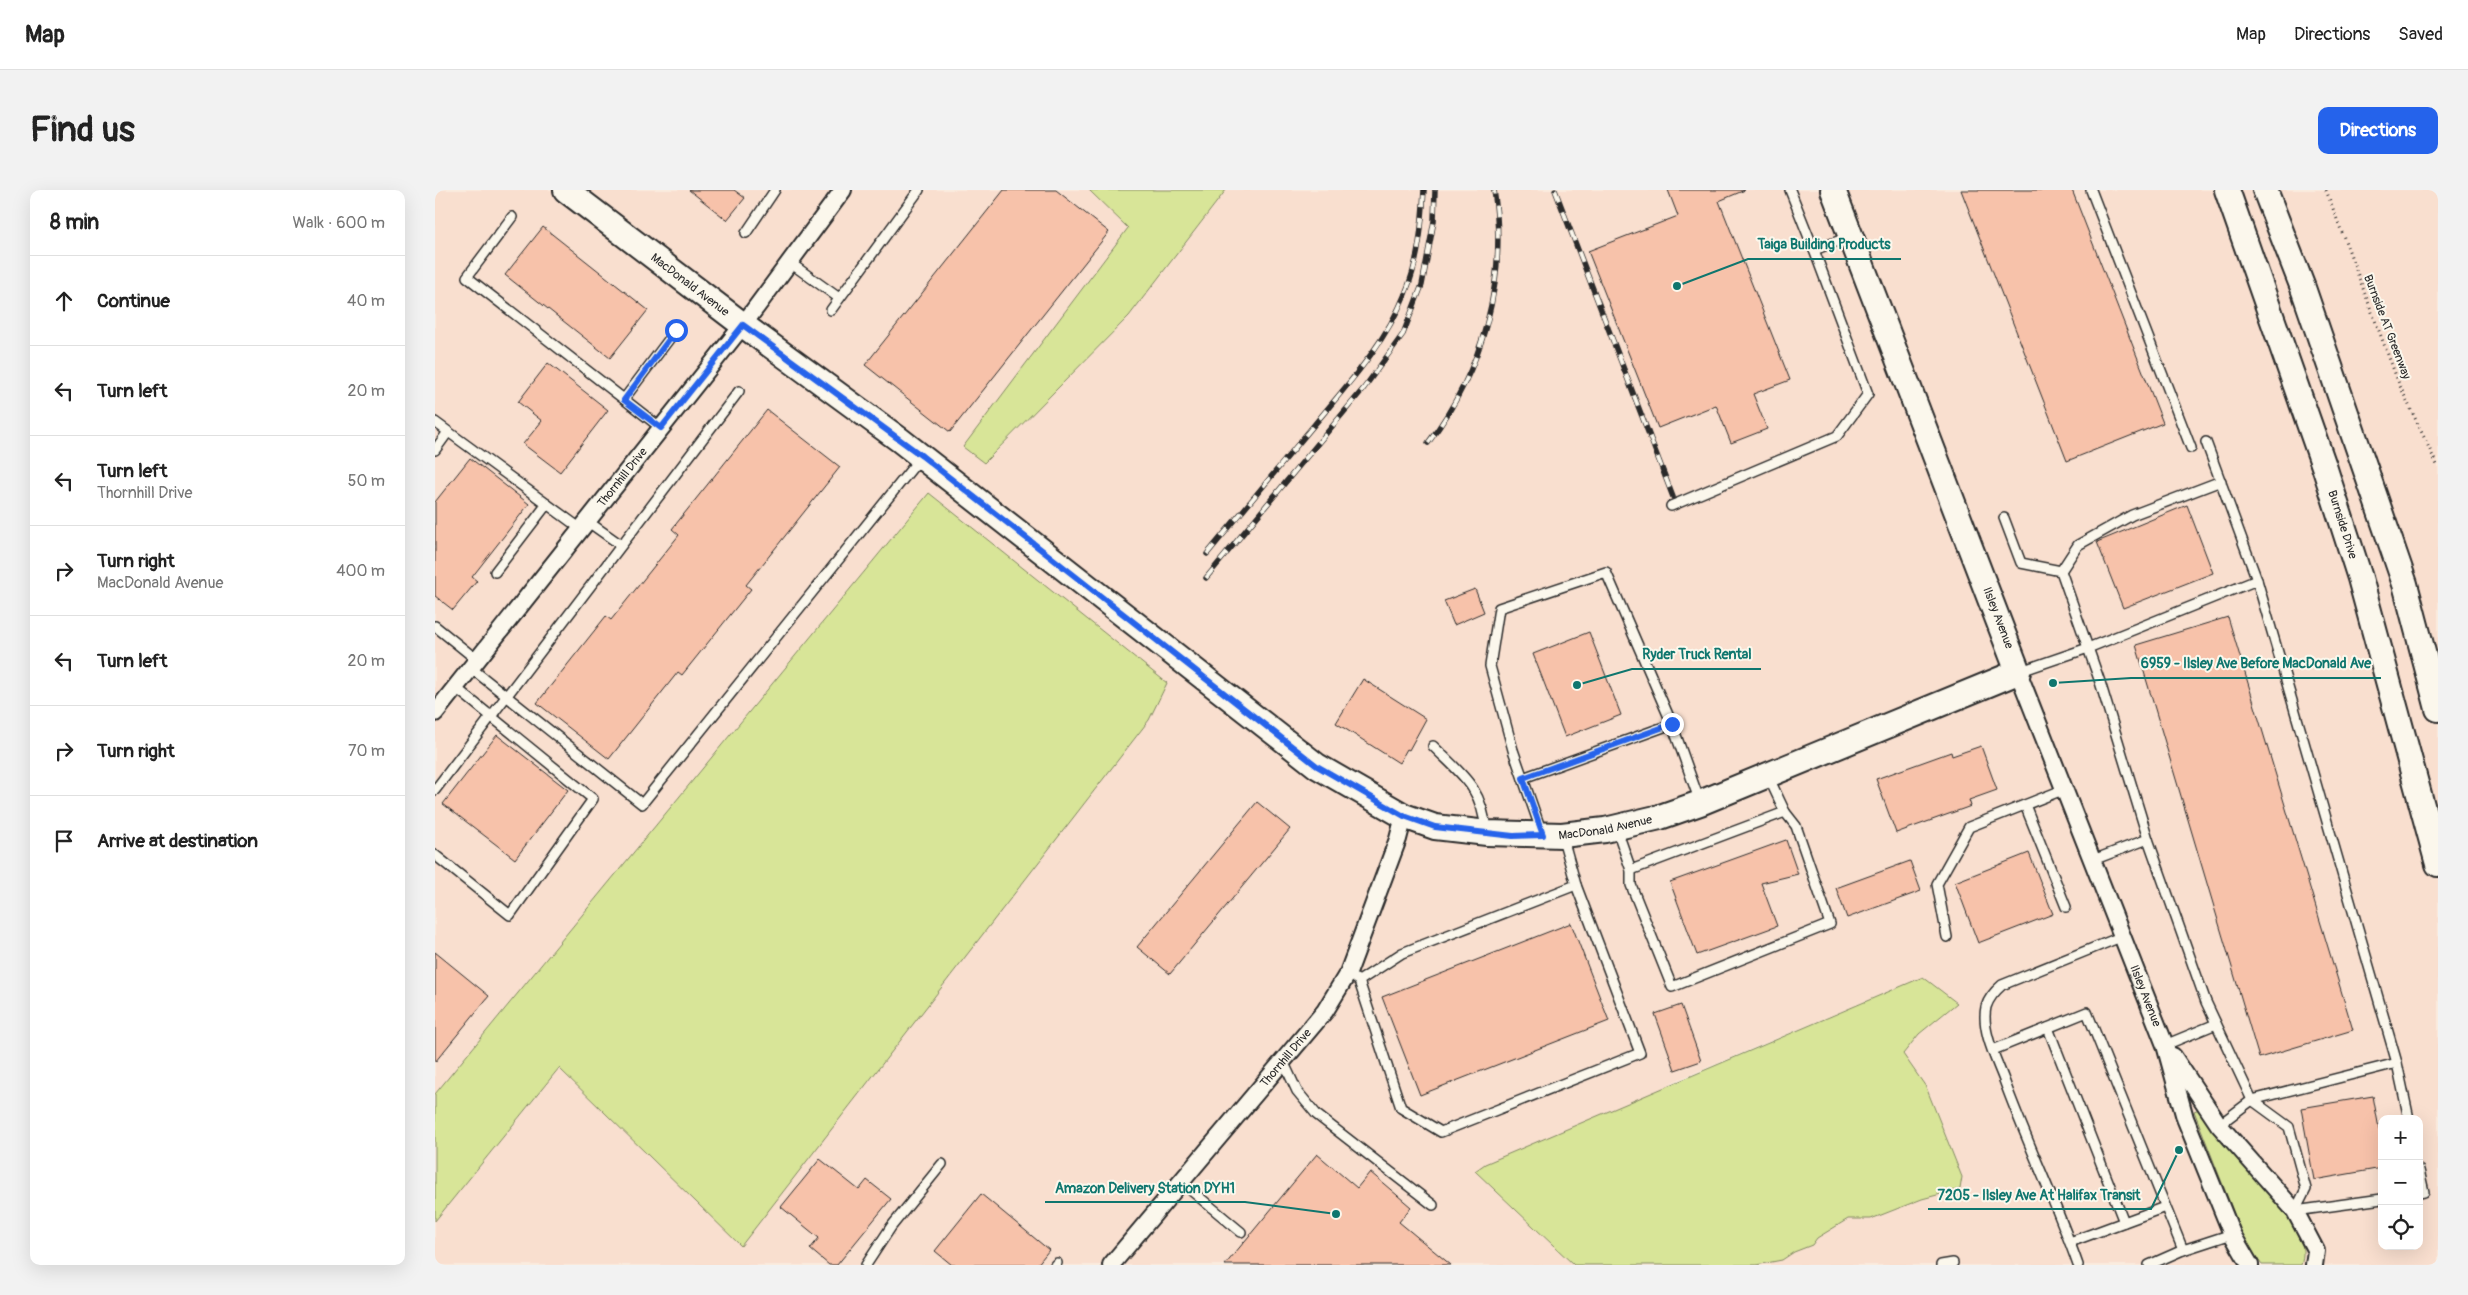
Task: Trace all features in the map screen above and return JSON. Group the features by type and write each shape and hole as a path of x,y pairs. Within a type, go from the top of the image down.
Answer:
{"street":[{"name":"MacDonald Avenue","path":"566,190 743,325 922,456 1317,766 1404,816 1435,827 1487,833 1552,835 1616,827 1660,817 1700,803 2018,672"},
{"name":"Thornhill Drive","path":"438,703 455,688 743,325 843,190"},
{"name":"Ilsley Avenue","path":"1833,190 2018,672 2165,1045 2185,1118 2232,1234 2250,1265"},
{"name":"Burnside Drive","path":"2227,190 2324,466 2357,568 2438,864"},
{"path":"2265,190 2303,288 2405,584 2438,710"},
{"name":"Thornhill Drive","path":"1111,1265 1353,977 1404,816"},
{"name":"Ilsley Avenue","path":"2165,1045 2219,1125 2295,1211 2316,1260"}],"lane":[{"path":"746,233 775,190"},
{"path":"831,310 919,190"},
{"path":"1671,506 1837,436 1868,394 1790,190"},
{"path":"2091,190 2191,448"},
{"path":"512,217 467,277 661,428"},
{"path":"1813,250 1851,236"},
{"path":"789,262 839,298"},
{"path":"624,400 676,330"},
{"path":"435,790 739,391"},
{"path":"435,422 547,504 621,545"},
{"path":"435,450 448,432"},
{"path":"2206,442 2257,580 2397,1063 2408,1115"},
{"path":"435,626 506,696 642,804 922,456"},
{"path":"2061,571 2078,545 2132,515 2221,481"},
{"path":"495,572 547,504"},
{"path":"2004,518 2021,564 2061,571"},
{"path":"2061,571 2148,839 2216,1024 2252,1100 2289,1126 2306,1189 2295,1211"},
{"path":"1577,885 1402,952 1353,977 1401,1108 1441,1132 1640,1053 1577,885 1523,778 1490,666 1499,608 1606,572 1672,724 1700,803"},
{"path":"2018,672 2087,648 2257,580"},
{"path":"435,855 510,915 593,799 455,688"},
{"path":"1523,778 1672,724"},
{"path":"1433,746 1475,788 1485,812 1487,833"},
{"path":"1616,827 1631,870 1631,885 1672,987 1830,924 1796,826 1785,812 1768,775"},
{"path":"1947,937 1937,884 1969,827 2065,789"},
{"path":"2025,805 2066,907"},
{"path":"1631,870 1785,812"},
{"path":"2093,860 2148,839"},
{"path":"2078,1265 2017,1116 1993,1050 1987,1024 1986,1007 1992,994 2002,985 2123,936"},
{"path":"1993,1050 2087,1012 2183,1250"},
{"path":"2165,1045 2216,1024"},
{"path":"2048,1028 2124,1222"},
{"path":"1283,1061 1297,1091 1317,1115 1433,1205"},
{"path":"2219,1125 2252,1100 2397,1063"},
{"path":"866,1265 891,1227 942,1164"},
{"path":"1181,1182 1241,1232"},
{"path":"2295,1211 2378,1200"},
{"path":"2070,1242 2165,1207"},
{"path":"2149,1265 2183,1250 2232,1234"},
{"path":"1941,1265 1953,1263"}],"path":[{"name":"Burnside AT Greenway","path":"2326,190 2399,384 2438,467"}],"shaded area":[{"path":"435,190 1089,190 1128,228 964,447 984,463 1129,316 1226,190 2438,190 2438,1265 1756,1265 1782,1260 1794,1252 1812,1245 1817,1238 1848,1219 1871,1219 1922,1199 1960,1189 1962,1176 1926,1087 1903,1054 1919,1034 1957,1003 1923,977 1673,1082 1666,1088 1475,1171 1574,1265 435,1265 435,1221 559,1068 741,1245 1149,720 1166,684 929,493 435,1094"}],"green space":[{"path":"1089,190 1226,190 1129,316 984,463 963,447 1128,228"},
{"path":"929,493 1167,683 1149,720 741,1246 559,1068 435,1221 435,1094"},
{"path":"1923,977 1957,1003 1919,1034 1903,1054 1926,1087 1962,1177 1960,1189 1922,1199 1871,1219 1848,1219 1817,1238 1812,1245 1794,1252 1782,1260 1756,1265 1574,1265 1475,1171 1485,1164"},
{"path":"2199,1109 2227,1147 2267,1189 2291,1219 2299,1235 2303,1250 2301,1265 2262,1265 2246,1244 2194,1111"}],"building":[{"path":"689,190 734,190 745,198 727,220"},
{"path":"1004,190 1056,190 1109,232 950,432 865,365"},
{"path":"1668,190 1745,190 1719,201 1790,380 1753,394 1767,429 1731,443 1716,405 1658,428 1588,251 1678,216"},
{"path":"1961,190 2072,190 2163,423 2067,461"},
{"path":"543,227 648,310 610,358 505,275"},
{"path":"548,363 608,410 560,472 523,444 542,421 518,402"},
{"path":"767,410 840,467 746,585 751,589 682,675 678,672 609,759 537,703 606,616 611,620 679,535 672,529"},
{"path":"470,458 529,504 472,577 477,581 453,610 435,596 435,502"},
{"path":"2187,505 2213,573 2123,608 2097,542"},
{"path":"1475,589 1484,612 1454,625 1444,601"},
{"path":"2228,617 2353,1030 2259,1058 2136,645"},
{"path":"1589,632 1621,715 1565,737 1533,654"},
{"path":"1363,679 1426,719 1409,750 1407,749 1399,763 1336,723"},
{"path":"497,735 568,790 515,859 443,804"},
{"path":"1981,746 1997,790 1969,800 1971,806 1896,833 1876,779 1951,752 1952,756"},
{"path":"1257,802 1290,829 1170,974 1137,947"},
{"path":"1786,840 1798,874 1761,883 1777,926 1697,955 1670,882"},
{"path":"2029,853 2053,914 1978,943 1955,882"},
{"path":"1910,861 1921,891 1847,918 1836,888"},
{"path":"1571,923 1609,1021 1420,1095 1382,997"},
{"path":"435,952 489,996 435,1062"},
{"path":"1681,1005 1701,1061 1675,1070 1655,1014"},
{"path":"2373,1096 2378,1123 2378,1169 2314,1180 2301,1108"},
{"path":"1317,1154 1357,1188 1370,1172 1411,1207 1399,1222 1451,1265 1225,1265"},
{"path":"820,1159 859,1190 867,1180 891,1199 837,1265 829,1265 810,1249 819,1238 781,1207"},
{"path":"981,1194 1049,1250 1037,1265 952,1265 935,1251"}],"railway":[{"path":"1207,554 1365,363 1387,330 1405,294 1414,269 1421,230 1424,190"},
{"path":"1206,578 1364,388 1403,334 1422,285 1434,221 1435,190"},
{"path":"1428,443 1447,415 1463,385 1477,355 1487,323 1494,290 1497,257 1494,190"},
{"path":"1555,190 1673,497"}],"place":[{"name":"Taiga Building Products","path":"1677,286"},
{"name":"6959 - Ilsley Ave Before MacDonald Ave","path":"2053,683"},
{"name":"Ryder Truck Rental","path":"1577,685"},
{"name":"7205 - Ilsley Ave At Halifax Transit","path":"2179,1150"},
{"name":"Amazon Delivery Station DYH1","path":"1336,1214"}],"route":[{"path":"676,330 624,400 661,428 743,325 922,456 1317,766 1404,816 1435,827 1513,836 1543,835 1523,778 1672,724"}]}
